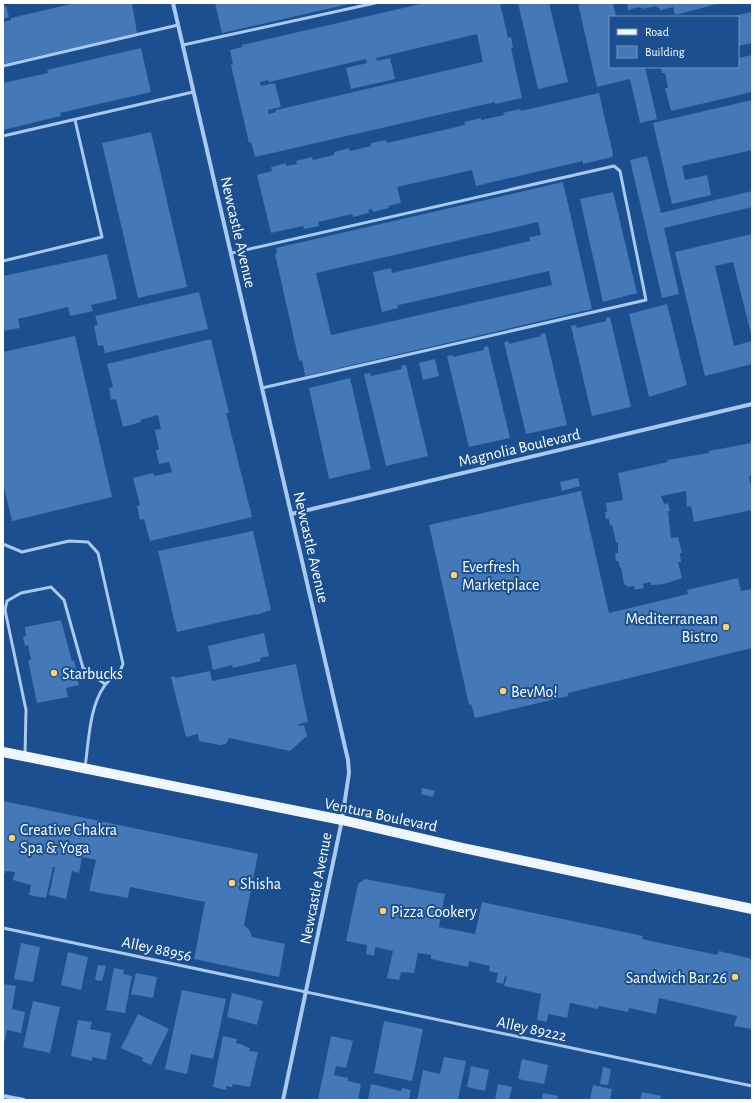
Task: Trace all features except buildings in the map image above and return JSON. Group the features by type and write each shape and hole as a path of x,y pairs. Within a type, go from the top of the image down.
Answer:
{"main road":[{"name":"Ventura Boulevard","path":"3,752 84,767 342,820 463,848 752,909"}],"street":[{"name":"Newcastle Avenue","path":"173,3 348,760 349,773 342,820 307,993 283,1100"},
{"name":"Magnolia Boulevard","path":"292,514 752,404"},
{"path":"3,1096 24,1100"}],"lane":[{"path":"183,45 375,3"},
{"path":"3,66 178,25"},
{"path":"3,136 193,92"},
{"path":"3,261 102,237 75,120"},
{"path":"232,253 614,166 620,171 646,300 262,388"},
{"path":"3,544 22,552 69,541 88,542 98,553 123,664 120,673 105,684 96,705 84,767"},
{"path":"25,756 26,710 4,610 7,601 21,593 51,586 64,600 83,668 105,684"},
{"name":"Alley 88956","path":"3,928 307,993"},
{"name":"Alley 89222","path":"307,993 752,1086"}],"place":[{"name":"Everfresh Marketplace","path":"454,575"},
{"name":"Mediterranean Bistro","path":"726,627"},
{"name":"Starbucks","path":"54,673"},
{"name":"BevMo!","path":"503,691"},
{"name":"Creative Chakra Spa & Yoga","path":"12,838"},
{"name":"Shisha","path":"232,883"},
{"name":"Pizza Cookery","path":"383,911"},
{"name":"Sandwich Bar 26","path":"735,977"}]}
